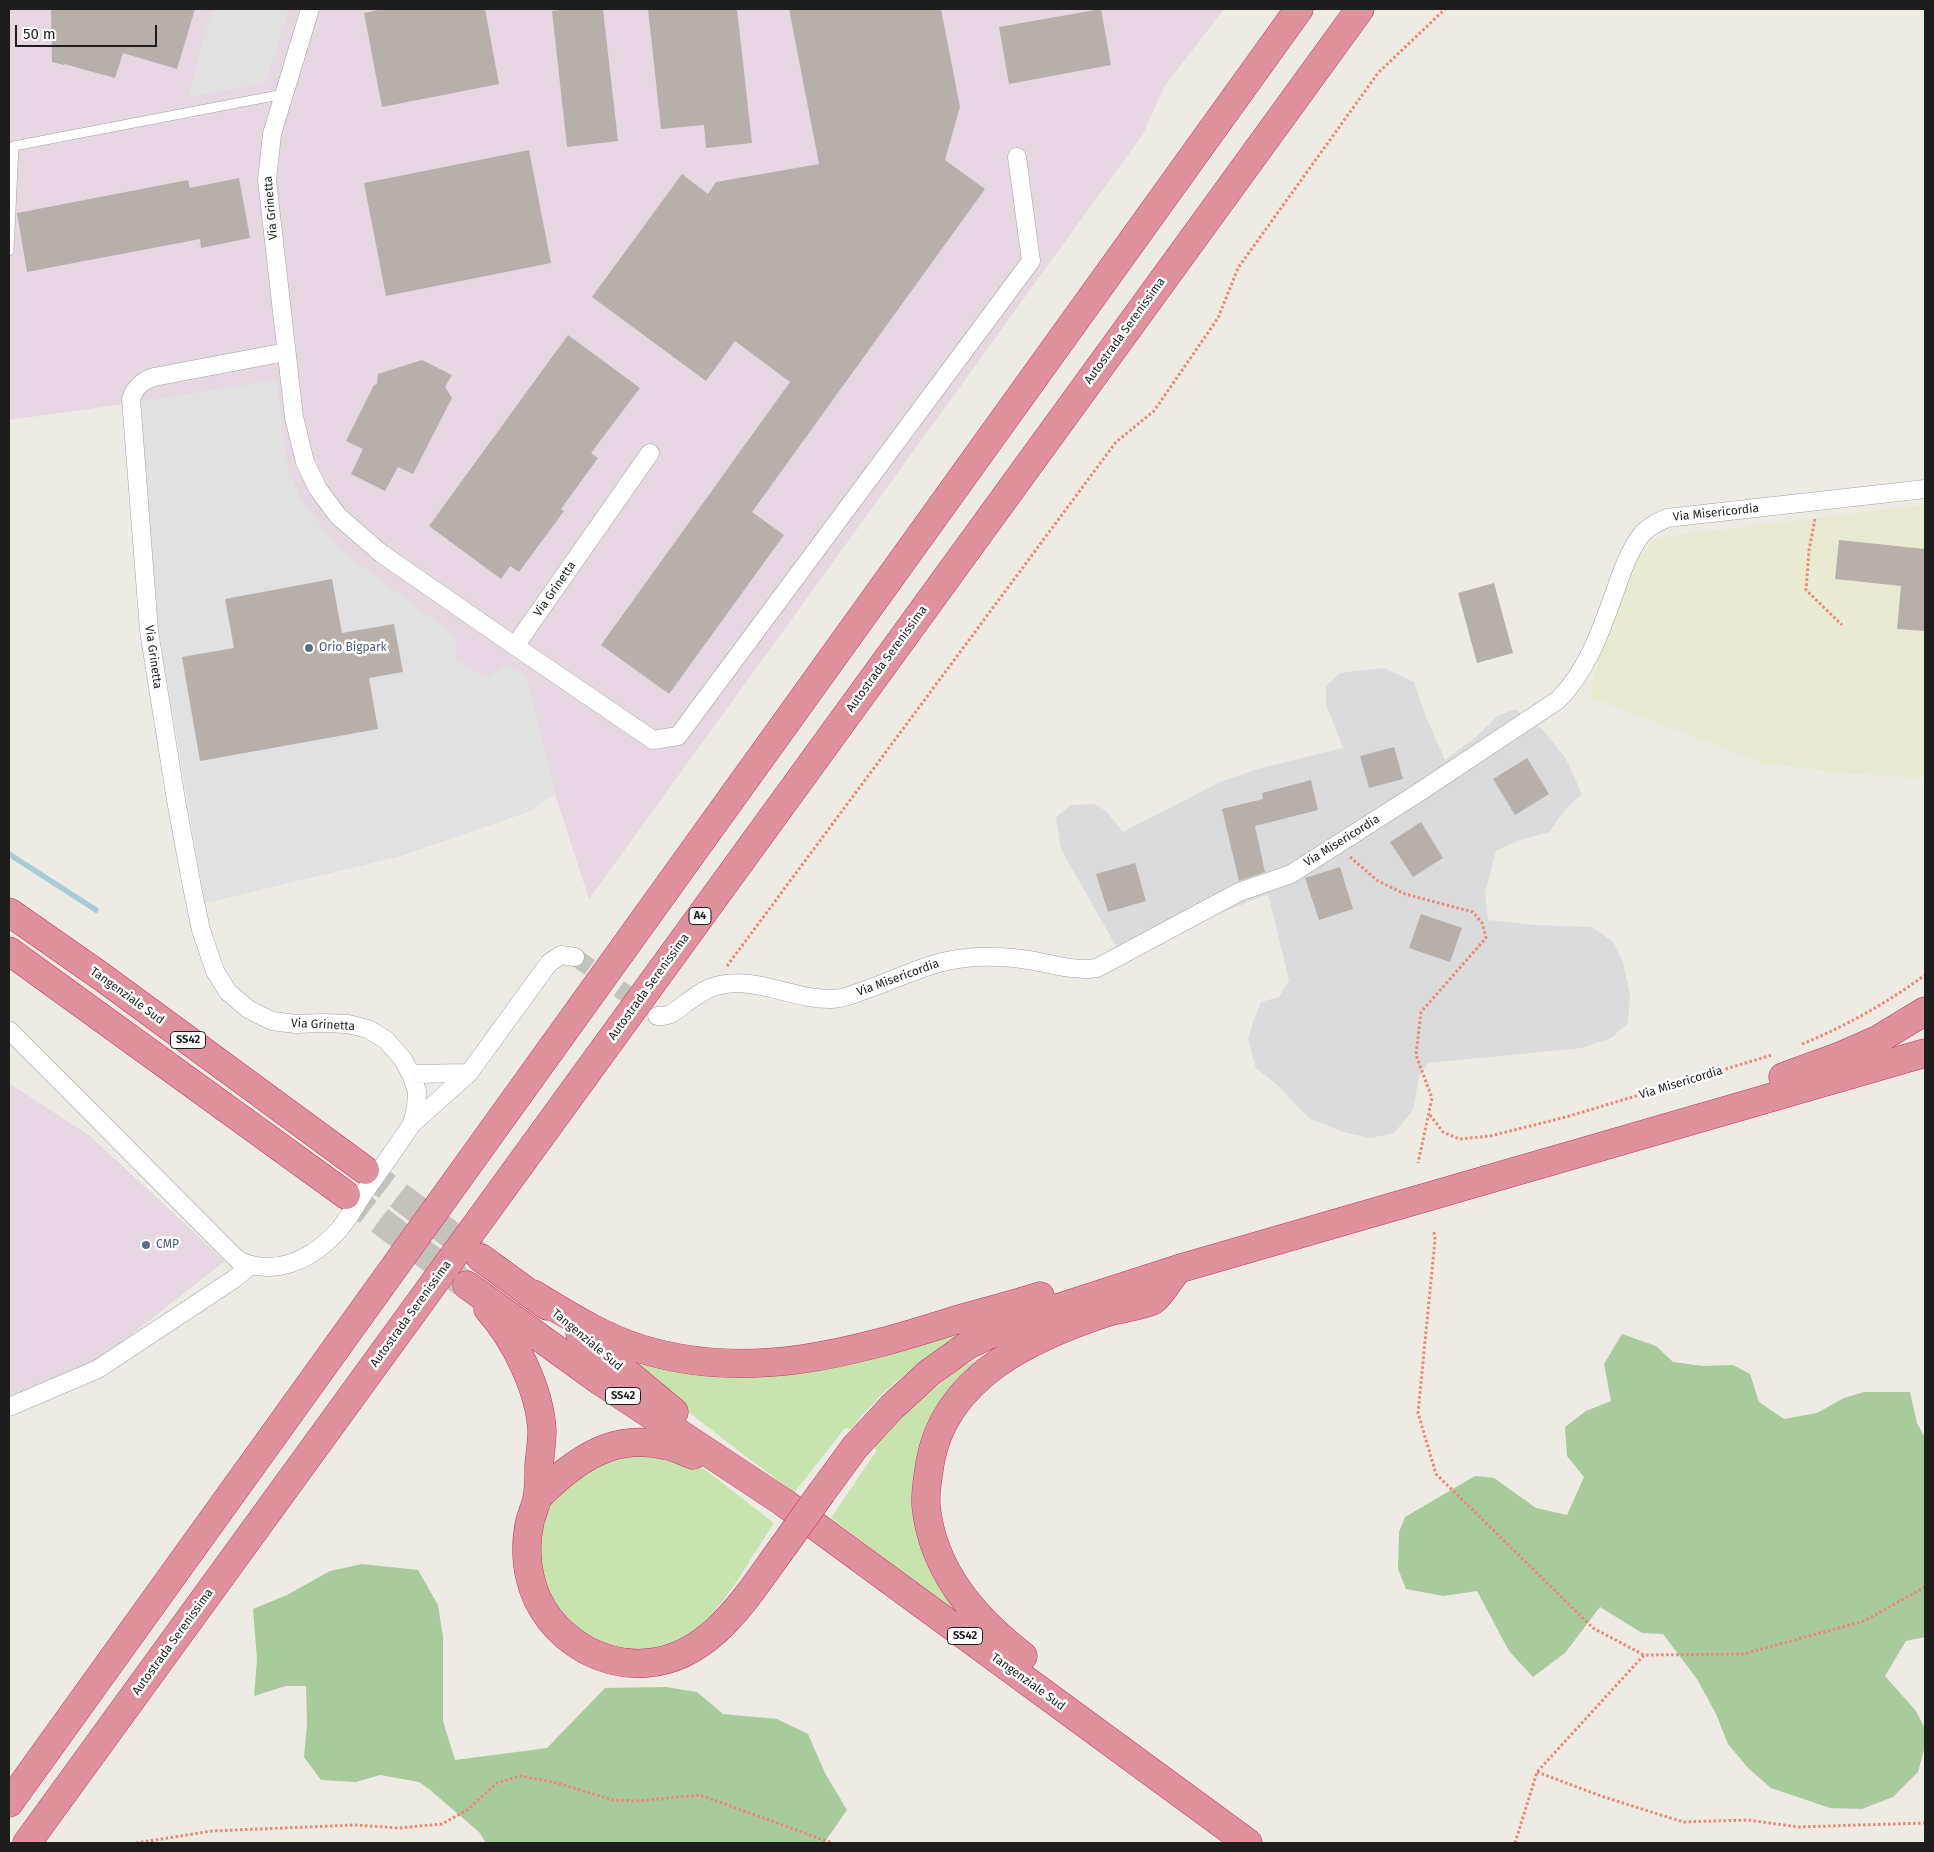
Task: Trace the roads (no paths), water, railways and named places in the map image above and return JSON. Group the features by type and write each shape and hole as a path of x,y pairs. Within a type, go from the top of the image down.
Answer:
{"highway":[{"path":"9,1803 1299,9"},
{"name":"Autostrada Serenissima","path":"34,1834 1360,9"},
{"name":"Tangenziale Sud","path":"9,912 102,977 366,1170"},
{"name":"SS42","path":"9,951 346,1196"},
{"path":"1574,1155 1634,1122 1779,1079 1838,1057 1879,1039 1925,1011"},
{"path":"783,1502 691,1454 664,1443 639,1441 612,1446 582,1460 556,1478 537,1498 530,1522 527,1554 530,1577 536,1598 550,1622 572,1642 594,1655 615,1662 636,1664 663,1662 688,1652 713,1634 738,1606 783,1547 855,1447 892,1407 929,1373 968,1345 1020,1320 1178,1269 1925,1053"},
{"name":"Tangenziale Sud","path":"481,1258 533,1294 783,1502"},
{"path":"533,1294 602,1334 641,1349 715,1363 763,1364 830,1355 904,1336 1142,1264 1178,1269"},
{"path":"1148,1770 1107,1723 997,1636 970,1607 950,1581 936,1550 928,1522 926,1496 932,1448 941,1427 950,1410 965,1391 985,1372 1024,1346 1055,1332 1108,1312 1153,1300 1178,1269"},
{"name":"Tangenziale Sud","path":"537,1498 542,1432 533,1389 521,1360 494,1315 467,1285 600,1381 783,1502 1248,1843"}],"street":[{"name":"Via Grinetta","path":"310,9 272,134 267,180 294,417 305,462 318,489 338,516 382,554 515,646 650,453"},
{"path":"515,646 653,740 678,736 1031,260 1017,158"},
{"name":"Via Grinetta","path":"250,1266 268,1268 288,1265 314,1252 335,1234 412,1124 416,1108 416,1091 411,1074 402,1058 386,1040 368,1029 348,1024 296,1024 272,1021 248,1009 228,992 215,971 201,930 176,800 149,631 131,399 138,386 145,380 154,377 286,352"},
{"name":"Via Misericordia","path":"657,1016 671,1014 707,990 724,984 758,986 818,999 835,1000 885,984 932,964 968,957 1022,959 1072,969 1086,970 1097,968 1239,892 1291,874 1558,700 1580,675 1597,640 1626,562 1642,534 1653,525 1667,518 1925,489"},
{"path":"412,1124 469,1073 549,962 561,955 575,957"},
{"path":"9,1030 238,1260 250,1266 234,1279 98,1369 9,1407"},
{"path":"411,1074 469,1073"}],"lane":[{"path":"9,251 14,146 285,94"}],"waterway":[{"path":"9,854 96,910"}],"tunnel":[{"path":"575,957 646,1008"},
{"path":"365,1170 480,1257"},
{"path":"346,1195 463,1283"}],"place":[{"name":"Orio Bigpark","path":"309,648"},
{"name":"CMP","path":"146,1245"}]}
